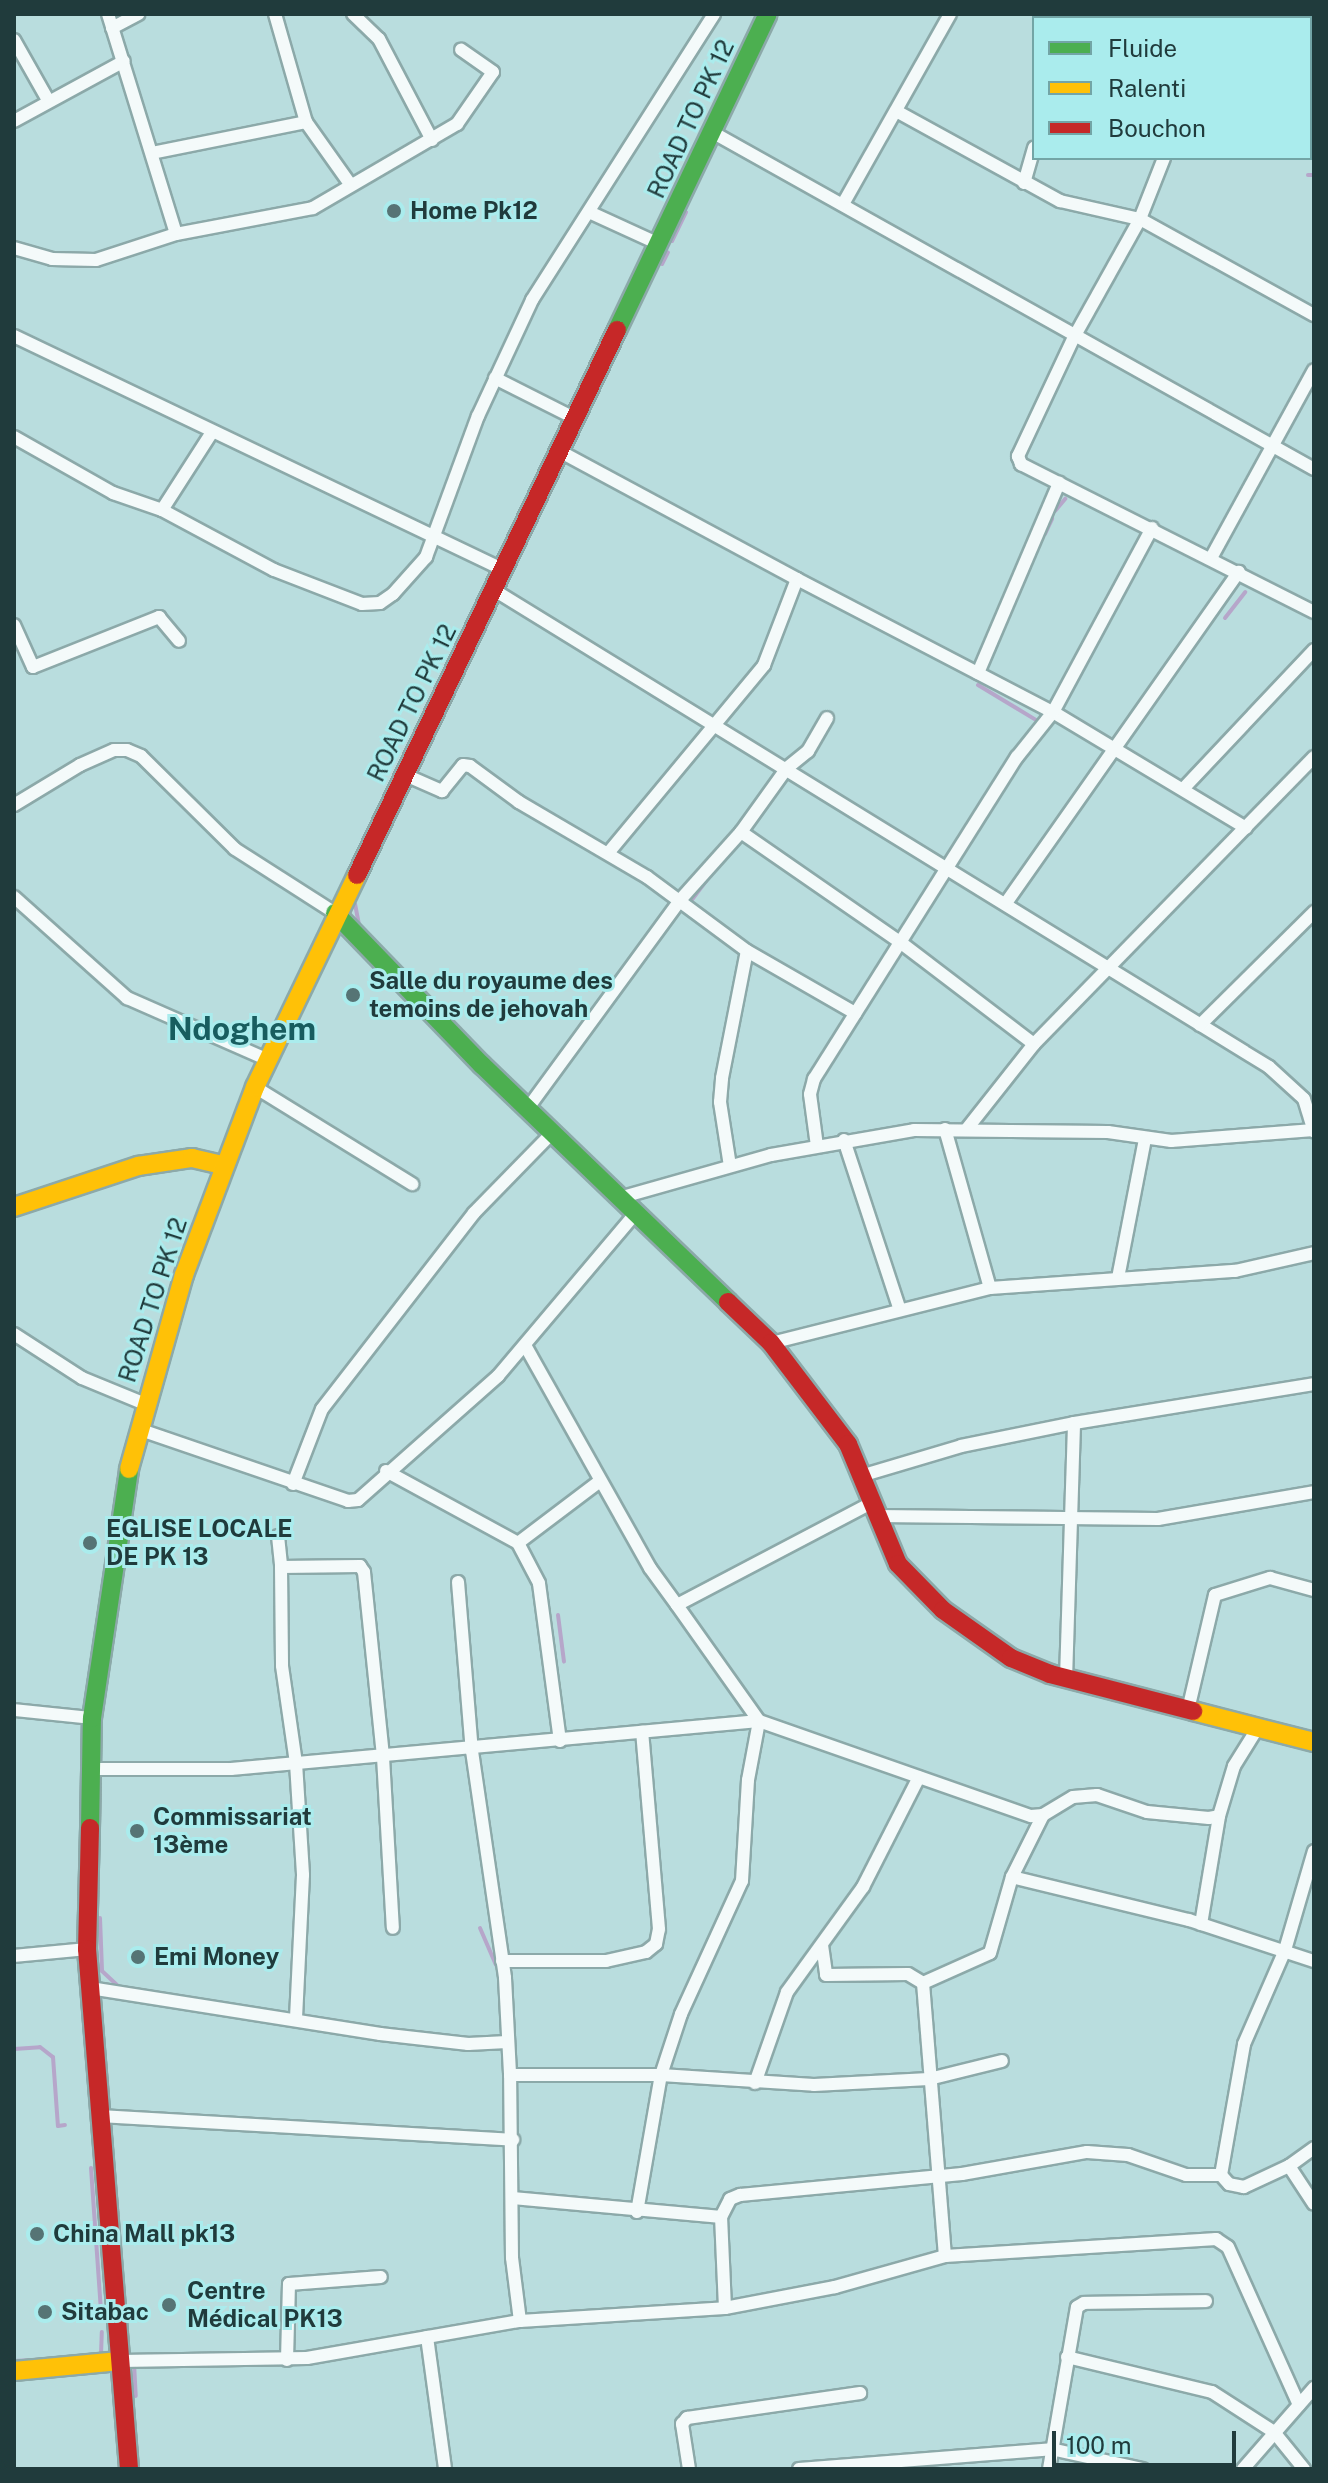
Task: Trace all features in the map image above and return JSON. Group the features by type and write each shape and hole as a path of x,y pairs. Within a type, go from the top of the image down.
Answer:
{"main road":[{"name":"ROAD TO PK 12","path":"129,2469 87,1949 92,1718 118,1514 138,1429 222,1165 255,1087 335,913 561,452 768,14"},
{"path":"335,913 635,1214 771,1343 825,1409 864,1475 898,1564 927,1595 1011,1658 1066,1679 1314,1742"},
{"path":"14,1207 168,1160 222,1165"},
{"path":"14,2371 120,2361"}],"street":[{"path":"108,14 176,234"},
{"path":"112,28 138,14"},
{"path":"275,14 306,122 350,184"},
{"path":"353,14 379,39 432,140"},
{"path":"14,437 113,493 162,510 274,570 371,605 410,578 436,536 495,378 532,300 714,14"},
{"path":"843,204 898,112 950,14"},
{"path":"14,40 48,100"},
{"path":"14,248 52,259 96,260 176,234 290,215 333,198 350,184 457,124 491,81 489,65 461,50"},
{"path":"14,121 124,61"},
{"path":"898,112 1024,183 1072,205 1140,219 1314,315"},
{"path":"152,153 306,122"},
{"path":"712,132 1314,469"},
{"path":"1024,183 1032,154"},
{"path":"1163,160 1140,219 1074,337 1018,456 1021,464 1314,612"},
{"path":"589,212 659,244"},
{"path":"14,336 504,570"},
{"path":"1211,558 1314,370"},
{"path":"495,378 576,419"},
{"path":"162,510 212,432"},
{"path":"561,452 1053,712 1246,828"},
{"path":"978,673 1059,483"},
{"path":"817,1146 810,1094 814,1079 946,866 1032,735 1053,712 1152,528"},
{"path":"1006,903 1239,572"},
{"path":"609,852 764,665 797,579"},
{"path":"494,590 716,722 1269,1067 1296,1089 1314,1131 1189,1141 1145,1139 1108,1132 945,1129 844,1140 730,1166 619,1198"},
{"path":"14,625 33,667 159,617 179,641"},
{"path":"1183,789 1314,650"},
{"path":"528,1108 681,899 741,832 787,768 808,751 827,718"},
{"path":"14,805 80,765 114,750 127,750 141,756 235,849 335,913"},
{"path":"966,1130 1034,1044 1314,757"},
{"path":"403,774 442,791 463,765 470,766 519,802 609,852 681,899 747,951 855,1013"},
{"path":"741,832 900,942 1034,1044"},
{"path":"14,897 134,1003 268,1060"},
{"path":"1200,1025 1314,912"},
{"path":"1304,922 1314,931"},
{"path":"730,1166 721,1113 722,1078 747,951"},
{"path":"255,1087 412,1184"},
{"path":"945,1129 990,1288"},
{"path":"293,1484 322,1409 474,1213 553,1132"},
{"path":"1118,1278 1145,1139"},
{"path":"844,1140 900,1310"},
{"path":"138,1429 348,1501 366,1494 386,1471 526,1347 635,1214"},
{"path":"771,1343 990,1288 1235,1271 1314,1253"},
{"path":"14,1354 18,1337 88,1381 145,1404"},
{"path":"526,1347 600,1481 677,1605 759,1721 748,1780 742,1881 692,1989 661,2075 637,2212"},
{"path":"864,1475 961,1446 1074,1423 1314,1384"},
{"path":"1066,1679 1074,1423"},
{"path":"386,1471 518,1543 539,1583 560,1741"},
{"path":"518,1543 600,1481"},
{"path":"677,1605 875,1509 1072,1518 1179,1518 1314,1492"},
{"path":"278,1536 282,1666 296,1763 303,1875 296,2020"},
{"path":"281,1567 363,1568 383,1757 393,1928"},
{"path":"1188,1710 1215,1595 1270,1578 1314,1590"},
{"path":"458,1582 472,1751 502,1961 513,2140 512,2258 520,2321"},
{"path":"14,1710 92,1718"},
{"path":"91,1769 296,1763 472,1751 759,1721 1031,1816 1043,1815 1073,1797 1097,1795 1147,1812 1194,1818 1219,1816"},
{"path":"1201,1924 1219,1816 1234,1766 1257,1729"},
{"path":"502,1961 606,1961 646,1952 656,1944 642,1732"},
{"path":"755,2083 787,1992 863,1887 919,1777"},
{"path":"923,1983 990,1953 1012,1877 1043,1815"},
{"path":"1221,2175 1244,2044 1285,1950 1314,1851"},
{"path":"1012,1877 1201,1924 1314,1961"},
{"path":"822,1943 826,1975 908,1974 923,1983"},
{"path":"14,1956 87,1949"},
{"path":"923,1983 945,2256"},
{"path":"90,1988 468,2044 507,2042"},
{"path":"510,2075 661,2075 755,2083 929,2079 1002,2061"},
{"path":"101,2116 513,2140"},
{"path":"725,2308 721,2217 730,2199 740,2195 937,2176 1096,2151 1128,2155 1186,2175 1221,2175 1229,2184 1244,2187 1289,2166 1314,2148"},
{"path":"1289,2166 1314,2204"},
{"path":"513,2198 637,2212 721,2217"},
{"path":"120,2361 287,2360 520,2321 725,2308 835,2287 945,2256 1224,2242 1299,2405"},
{"path":"287,2360 289,2284 381,2277"},
{"path":"1049,2469 1077,2307 1084,2303 1206,2301"},
{"path":"427,2337 445,2469"},
{"path":"1067,2357 1182,2382 1212,2392 1274,2432 1304,2469"},
{"path":"1243,2469 1314,2388"},
{"path":"689,2469 682,2424 687,2418 860,2393"},
{"path":"799,2469 1051,2449 1143,2469"}],"waterway":[{"path":"1308,175 1314,175"},
{"path":"672,241 686,212"},
{"path":"662,264 668,252"},
{"path":"1055,511 1065,499"},
{"path":"1045,534 1052,519"},
{"path":"1225,618 1245,592"},
{"path":"978,685 1036,720"},
{"path":"649,693 675,709"},
{"path":"691,901 712,873"},
{"path":"355,904 359,924"},
{"path":"558,1615 564,1662"},
{"path":"100,1918 102,1971 118,1986"},
{"path":"480,1928 496,1965"},
{"path":"14,2049 40,2047 53,2057 58,2126 65,2125"},
{"path":"91,2168 101,2311"},
{"path":"101,2355 102,2332"},
{"path":"14,2361 52,2359"},
{"path":"134,2363 136,2396"}],"traffic: fast":[{"path":"617,330 768,14"},
{"path":"335,913 482,1065 728,1302"},
{"path":"90,1828 92,1718 129,1469"}],"traffic: slow":[{"path":"129,1469 184,1275 255,1087 357,875"},
{"path":"14,1207 138,1166 192,1158 222,1165"},
{"path":"1193,1711 1314,1742"},
{"path":"14,2371 120,2361"}],"traffic: jam":[{"path":"357,875 617,330"},
{"path":"728,1302 771,1343 848,1444 898,1564 943,1610 1011,1658 1050,1674 1193,1711"},
{"path":"90,1828 87,1949 129,2469"}],"place":[{"name":"Home Pk12","path":"394,211"},
{"name":"Salle du royaume des temoins de jehovah","path":"353,995"},
{"name":"EGLISE LOCALE DE PK 13","path":"90,1543"},
{"name":"Commissariat 13ème","path":"137,1831"},
{"name":"Emi Money","path":"138,1957"},
{"name":"China Mall pk13","path":"37,2234"},
{"name":"Centre Médical PK13","path":"169,2305"},
{"name":"Sitabac","path":"45,2312"}],"district":[{"name":"Ndoghem","path":"242,1029"}]}
